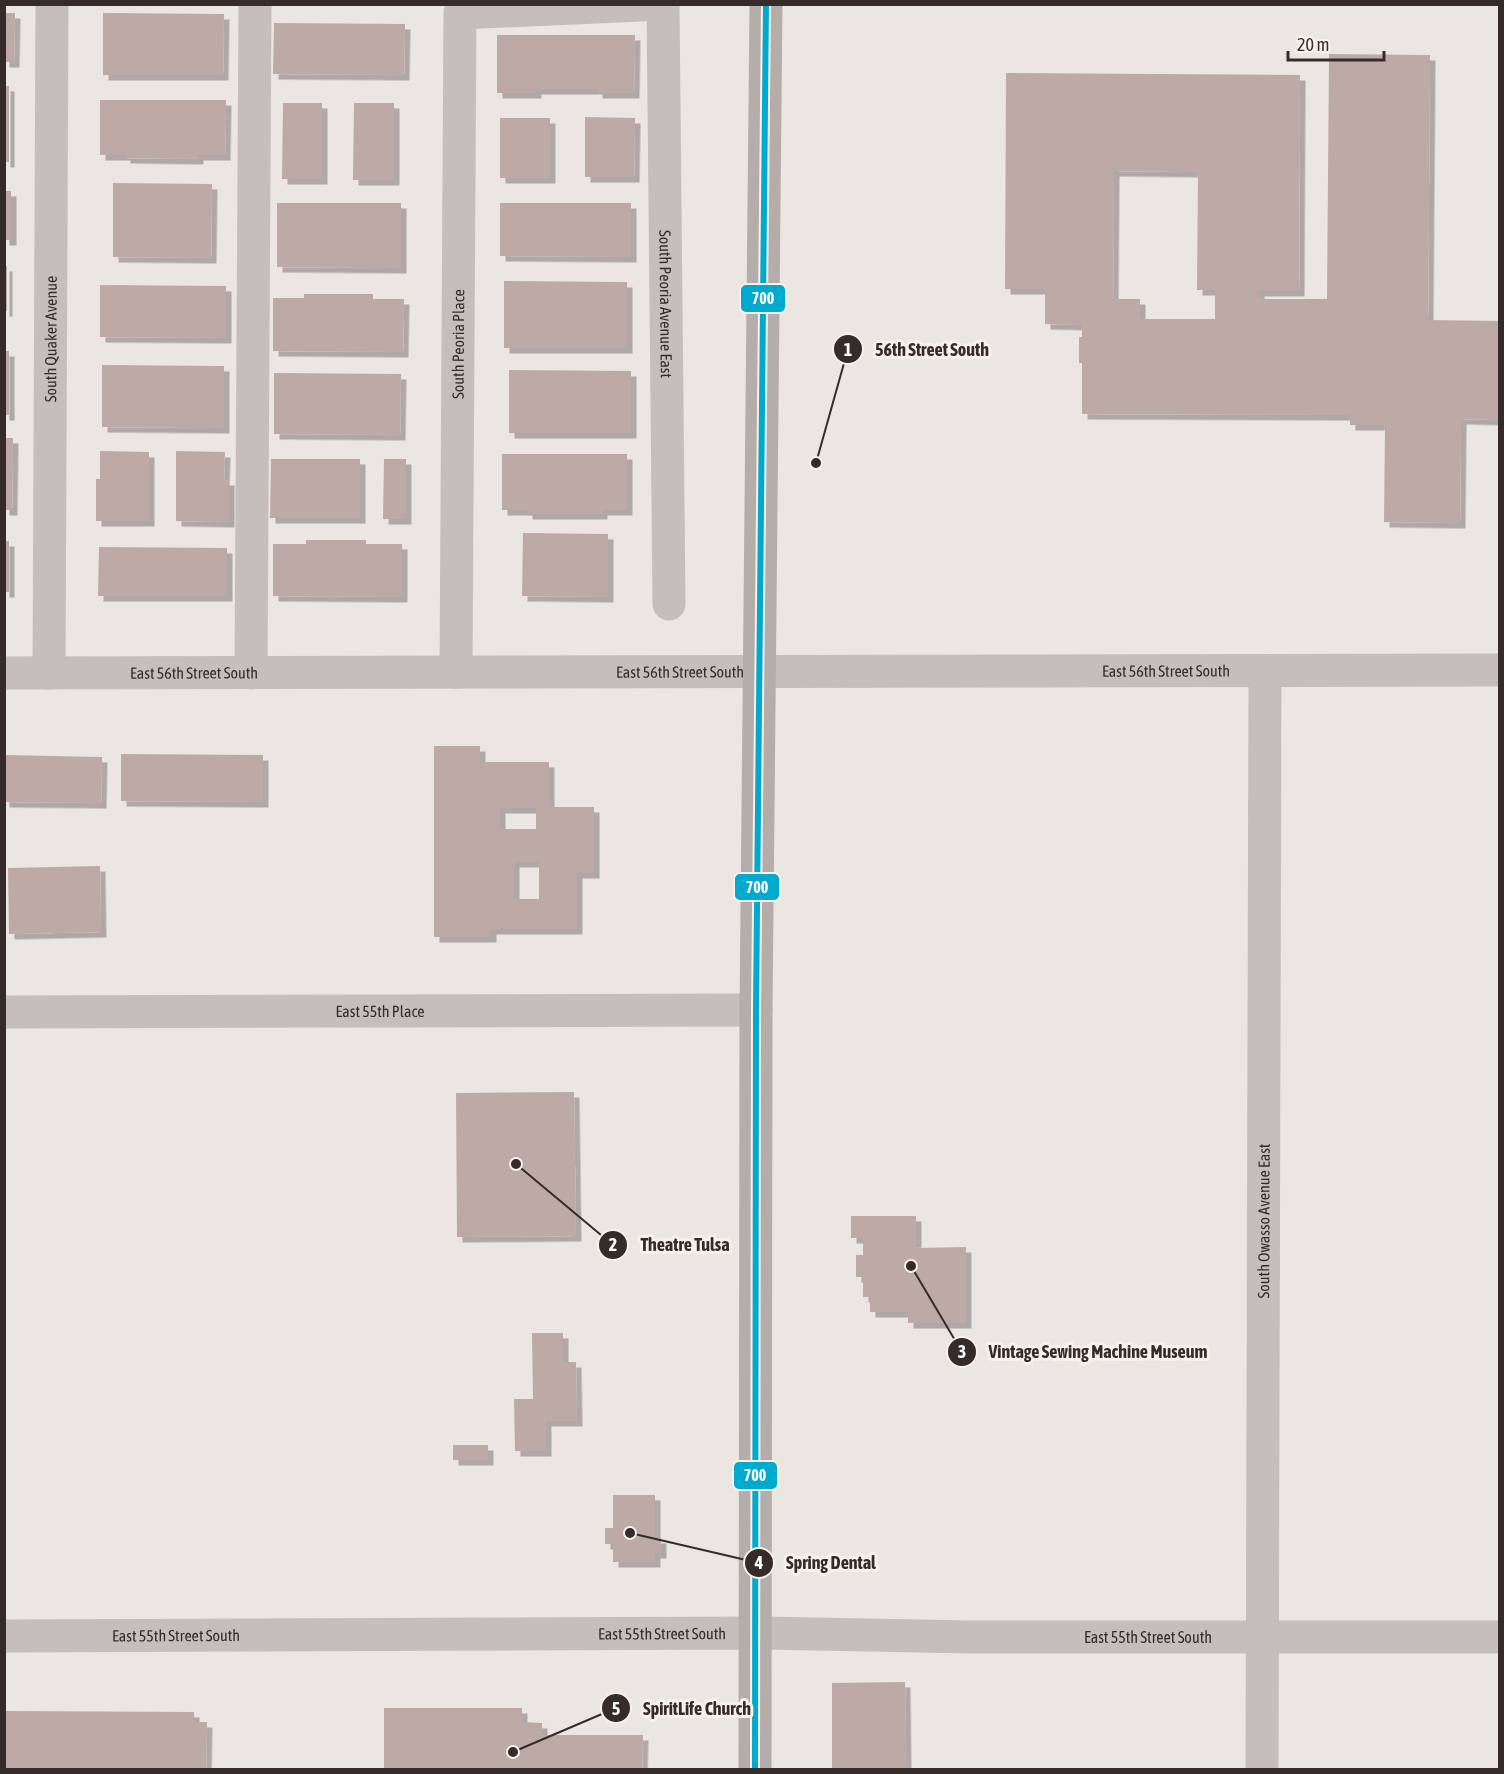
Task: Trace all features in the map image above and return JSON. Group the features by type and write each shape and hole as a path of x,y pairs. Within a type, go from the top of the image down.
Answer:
{"main road":[{"path":"755,1770 756,1010 766,4"}],"street":[{"name":"South Quaker Avenue","path":"49,673 52,4"},
{"path":"251,673 255,4"},
{"name":"South Peoria Place","path":"456,672 460,14 663,4"},
{"name":"South Peoria Avenue East","path":"663,4 669,603"},
{"name":"East 56th Street South","path":"4,673 1500,670"},
{"name":"South Owasso Avenue East","path":"1262,1770 1265,671"},
{"name":"East 55th Place","path":"4,1012 756,1010"},
{"name":"East 55th Street South","path":"4,1636 756,1633 1262,1638 1500,1637"}],"building":[{"path":"4,13 15,13 14,62 4,62"},
{"path":"103,13 224,14 223,75 103,75"},
{"path":"274,23 405,24 404,75 273,74"},
{"path":"497,35 635,35 634,93 597,93 597,89 536,89 536,93 497,93"},
{"path":"1329,54 1430,55 1428,320 1500,321 1500,420 1461,419 1460,523 1384,522 1385,425 1350,425 1350,415 1082,414 1082,363 1079,363 1079,337 1082,337 1082,325 1045,324 1045,289 1005,289 1006,73 1300,75 1299,291 1259,291 1259,299 1327,299","holes":["1114,171 1198,172 1197,290 1215,290 1215,319 1140,319 1140,299 1113,299"]},
{"path":"5,86 9,86 9,162 5,162"},
{"path":"100,100 226,100 225,155 198,155 198,159 125,158 125,155 100,155"},
{"path":"283,103 322,103 322,179 282,179"},
{"path":"354,103 394,103 394,180 353,180"},
{"path":"585,117 635,118 634,177 585,177"},
{"path":"500,118 550,118 550,178 500,178"},
{"path":"113,183 212,184 211,258 113,257"},
{"path":"4,191 11,191 11,240 4,240"},
{"path":"277,203 401,203 401,268 277,267"},
{"path":"500,203 631,203 631,257 500,256"},
{"path":"4,266 7,266 7,311 4,311"},
{"path":"504,281 627,282 627,348 504,348"},
{"path":"100,285 226,286 226,338 100,337"},
{"path":"304,294 373,294 373,299 404,299 403,352 273,351 273,298 304,298"},
{"path":"4,351 9,351 9,415 4,415"},
{"path":"102,365 224,366 224,428 102,427"},
{"path":"509,370 631,371 631,433 509,433"},
{"path":"274,373 401,374 400,435 274,434"},
{"path":"4,438 13,438 12,510 4,510"},
{"path":"100,451 149,452 149,521 96,521 96,479 100,479"},
{"path":"176,451 225,452 224,480 229,480 229,522 176,521"},
{"path":"502,454 627,454 627,510 602,510 602,514 527,514 527,510 502,510"},
{"path":"271,459 360,459 360,518 270,518"},
{"path":"384,459 406,459 406,519 383,519"},
{"path":"523,533 608,534 608,597 522,596"},
{"path":"306,540 366,540 366,544 402,544 402,597 273,596 273,544 306,544"},
{"path":"4,541 9,541 9,592 4,592"},
{"path":"99,547 227,548 227,596 98,596"},
{"path":"434,746 480,746 480,762 549,762 549,807 594,807 594,873 577,873 577,929 491,929 491,937 434,937","holes":["500,808 536,808 536,829 500,829","514,862 539,862 539,899 514,899"]},
{"path":"121,754 263,755 263,802 121,801"},
{"path":"4,755 102,757 101,803 4,802"},
{"path":"100,866 101,932 9,934 8,868"},
{"path":"574,1092 576,1236 457,1237 456,1093"},
{"path":"851,1216 916,1216 916,1248 966,1247 966,1323 908,1323 908,1312 870,1312 870,1297 863,1297 863,1277 856,1277 856,1255 863,1255 863,1238 851,1238"},
{"path":"532,1333 563,1333 563,1362 576,1362 577,1421 546,1421 546,1451 515,1451 514,1399 533,1399"},
{"path":"453,1445 488,1445 488,1460 453,1460"},
{"path":"613,1495 655,1495 655,1538 661,1538 661,1553 655,1553 655,1562 613,1562 613,1544 605,1544 605,1528 613,1528"},
{"path":"905,1682 906,1770 832,1770 832,1683"},
{"path":"384,1708 522,1708 522,1722 542,1723 542,1735 643,1735 642,1770 384,1770"},
{"path":"4,1711 194,1712 194,1722 207,1722 206,1770 4,1770"}],"transit line":[{"name":"700","path":"755,1770 756,1010 766,4"}],"place":[{"name":"56th Street South","path":"816,463"},
{"name":"Theatre Tulsa","path":"516,1164"},
{"name":"Vintage Sewing Machine Museum","path":"911,1266"},
{"name":"Spring Dental","path":"630,1533"},
{"name":"SpiritLife Church","path":"513,1752"}]}
